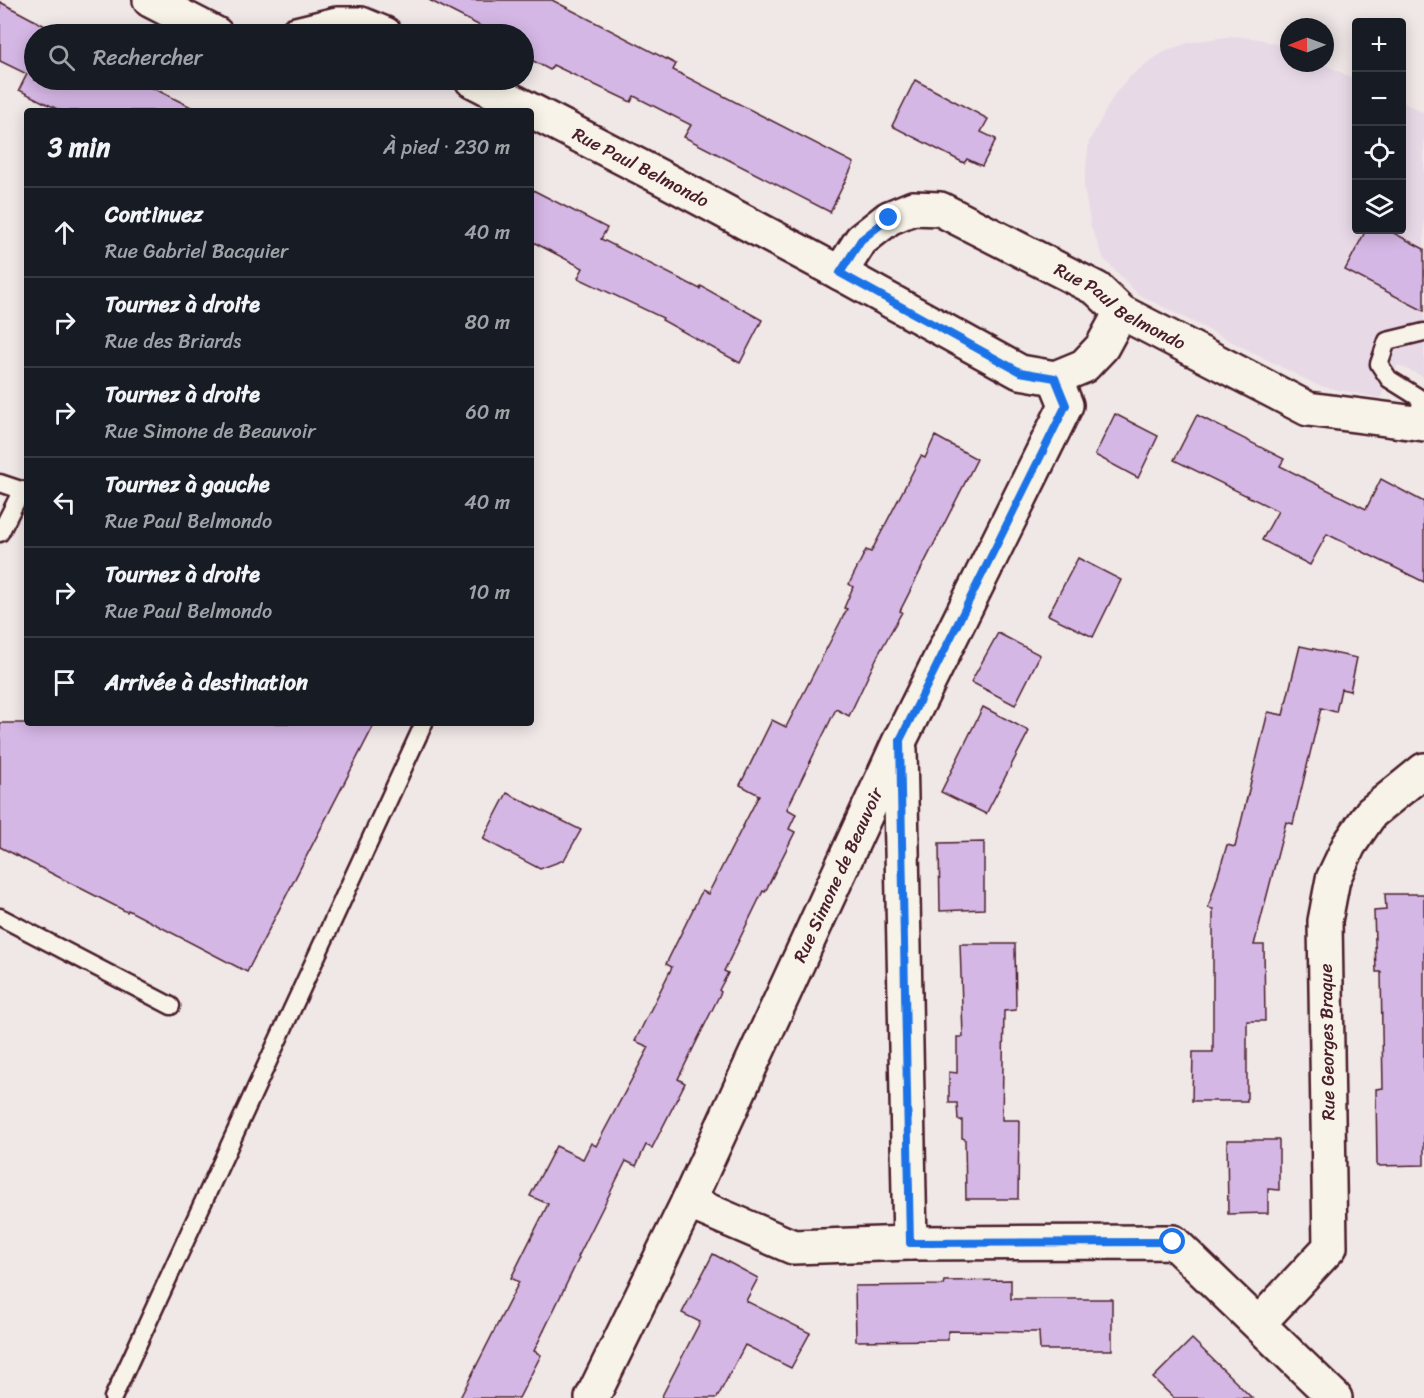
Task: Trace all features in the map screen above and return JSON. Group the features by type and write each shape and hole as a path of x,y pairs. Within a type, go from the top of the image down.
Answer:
{"street":[{"path":"150,0 197,24"},
{"path":"337,24 361,24"},
{"name":"Rue Paul Belmondo","path":"492,90 527,108"},
{"name":"Rue Paul Belmondo","path":"534,112 664,178 1020,372 1055,378"},
{"name":"Rue Paul Belmondo","path":"840,273 861,240 889,218 913,208 940,209 1097,289 1121,312 1308,409 1421,424"},
{"path":"1055,378 1084,366 1102,346 1121,312"},
{"name":"Rue Simone de Beauvoir","path":"592,1398 688,1202 900,740 1066,405 1055,378"},
{"path":"900,740 910,1243"},
{"name":"Rue Georges Braque","path":"1259,1323 1330,1247 1325,921 1333,879 1349,844 1371,813 1424,770"},
{"path":"688,1202 793,1247 910,1243 1173,1242 1335,1398"}],"lane":[{"path":"1421,424 1421,399 1389,379 1379,364 1387,341 1424,332"},
{"path":"0,483 24,491"},
{"path":"0,533 24,493"},
{"path":"113,1398 423,726"},
{"path":"0,917 171,1006"}],"shaded area":[{"path":"1233,36 1259,39 1280,45 1280,72 1334,72 1334,69 1352,78 1352,234 1406,234 1406,104 1424,113 1424,377 1398,365 1380,398 1319,386 1138,294 1104,259 1091,227 1084,187 1089,142 1114,95 1127,79 1167,50 1191,42"}],"building":[{"path":"429,0 552,0 676,64 673,70 854,163 830,212 684,137 691,125 634,96 631,102 553,65 550,70 534,61 534,24 476,24"},
{"path":"0,2 41,24 24,24 24,73 0,61"},
{"path":"24,80 24,90 157,90 193,108 55,108 19,90"},
{"path":"915,80 988,119 981,132 996,139 982,166 967,159 964,163 892,126"},
{"path":"534,191 607,228 601,239 700,289 701,286 762,320 740,363 662,320 663,318 578,278 583,268 534,243"},
{"path":"1364,234 1396,234 1424,249 1424,311 1345,270"},
{"path":"1115,414 1158,436 1138,478 1095,455"},
{"path":"1197,415 1284,459 1280,466 1366,509 1381,479 1424,502 1424,582 1327,534 1310,565 1262,540 1278,511 1174,460"},
{"path":"935,436 977,459 849,716 836,709 787,809 796,814 789,829 795,832 724,971 728,973 719,990 721,992 678,1079 685,1083 652,1148 646,1145 636,1166 626,1161 534,1351 541,1355 519,1398 460,1398 519,1282 511,1278 548,1204 530,1196 556,1146 583,1159 591,1143 596,1146 649,1047 635,1041 672,967 666,964 702,891 708,894 759,795 740,785 772,720 786,727 847,609 844,608 853,587 849,584 866,550 871,552 921,456 925,458"},
{"path":"1078,558 1121,580 1093,637 1048,615"},
{"path":"998,633 1040,655 1015,705 971,682"},
{"path":"1300,646 1357,658 1350,691 1341,689 1336,712 1321,708 1293,824 1286,822 1254,945 1264,945 1265,1021 1247,1021 1247,1101 1192,1101 1193,1052 1213,1052 1213,909 1208,908 1227,845 1235,847 1268,712 1283,715"},
{"path":"983,707 1029,731 986,814 941,792"},
{"path":"0,723 24,723 24,726 373,726 247,972 0,847"},
{"path":"507,793 581,830 564,860 540,869 483,839"},
{"path":"984,842 984,909 940,911 939,843"},
{"path":"1385,894 1424,894 1424,1165 1377,1166 1376,1089 1383,1088 1381,972 1376,972 1374,911 1386,910"},
{"path":"960,944 1015,944 1016,1010 1004,1011 1002,1120 1019,1120 1018,1199 966,1199 965,1139 962,1138 962,1120 958,1120 957,1103 949,1103 949,1072 957,1073 957,1037 963,1037"},
{"path":"1227,1140 1279,1140 1279,1190 1268,1189 1268,1213 1228,1214"},
{"path":"713,1254 758,1278 746,1301 810,1333 791,1368 745,1345 717,1398 661,1398 700,1322 682,1313"},
{"path":"1011,1280 1011,1299 1112,1299 1112,1350 1040,1350 1039,1332 948,1331 948,1340 856,1341 855,1286 943,1285 944,1281"},
{"path":"1192,1339 1252,1398 1174,1398 1153,1378"}],"route":[{"path":"889,218 861,240 840,273 1020,372 1055,378 1066,405 900,740 910,1243 1173,1242"}]}
